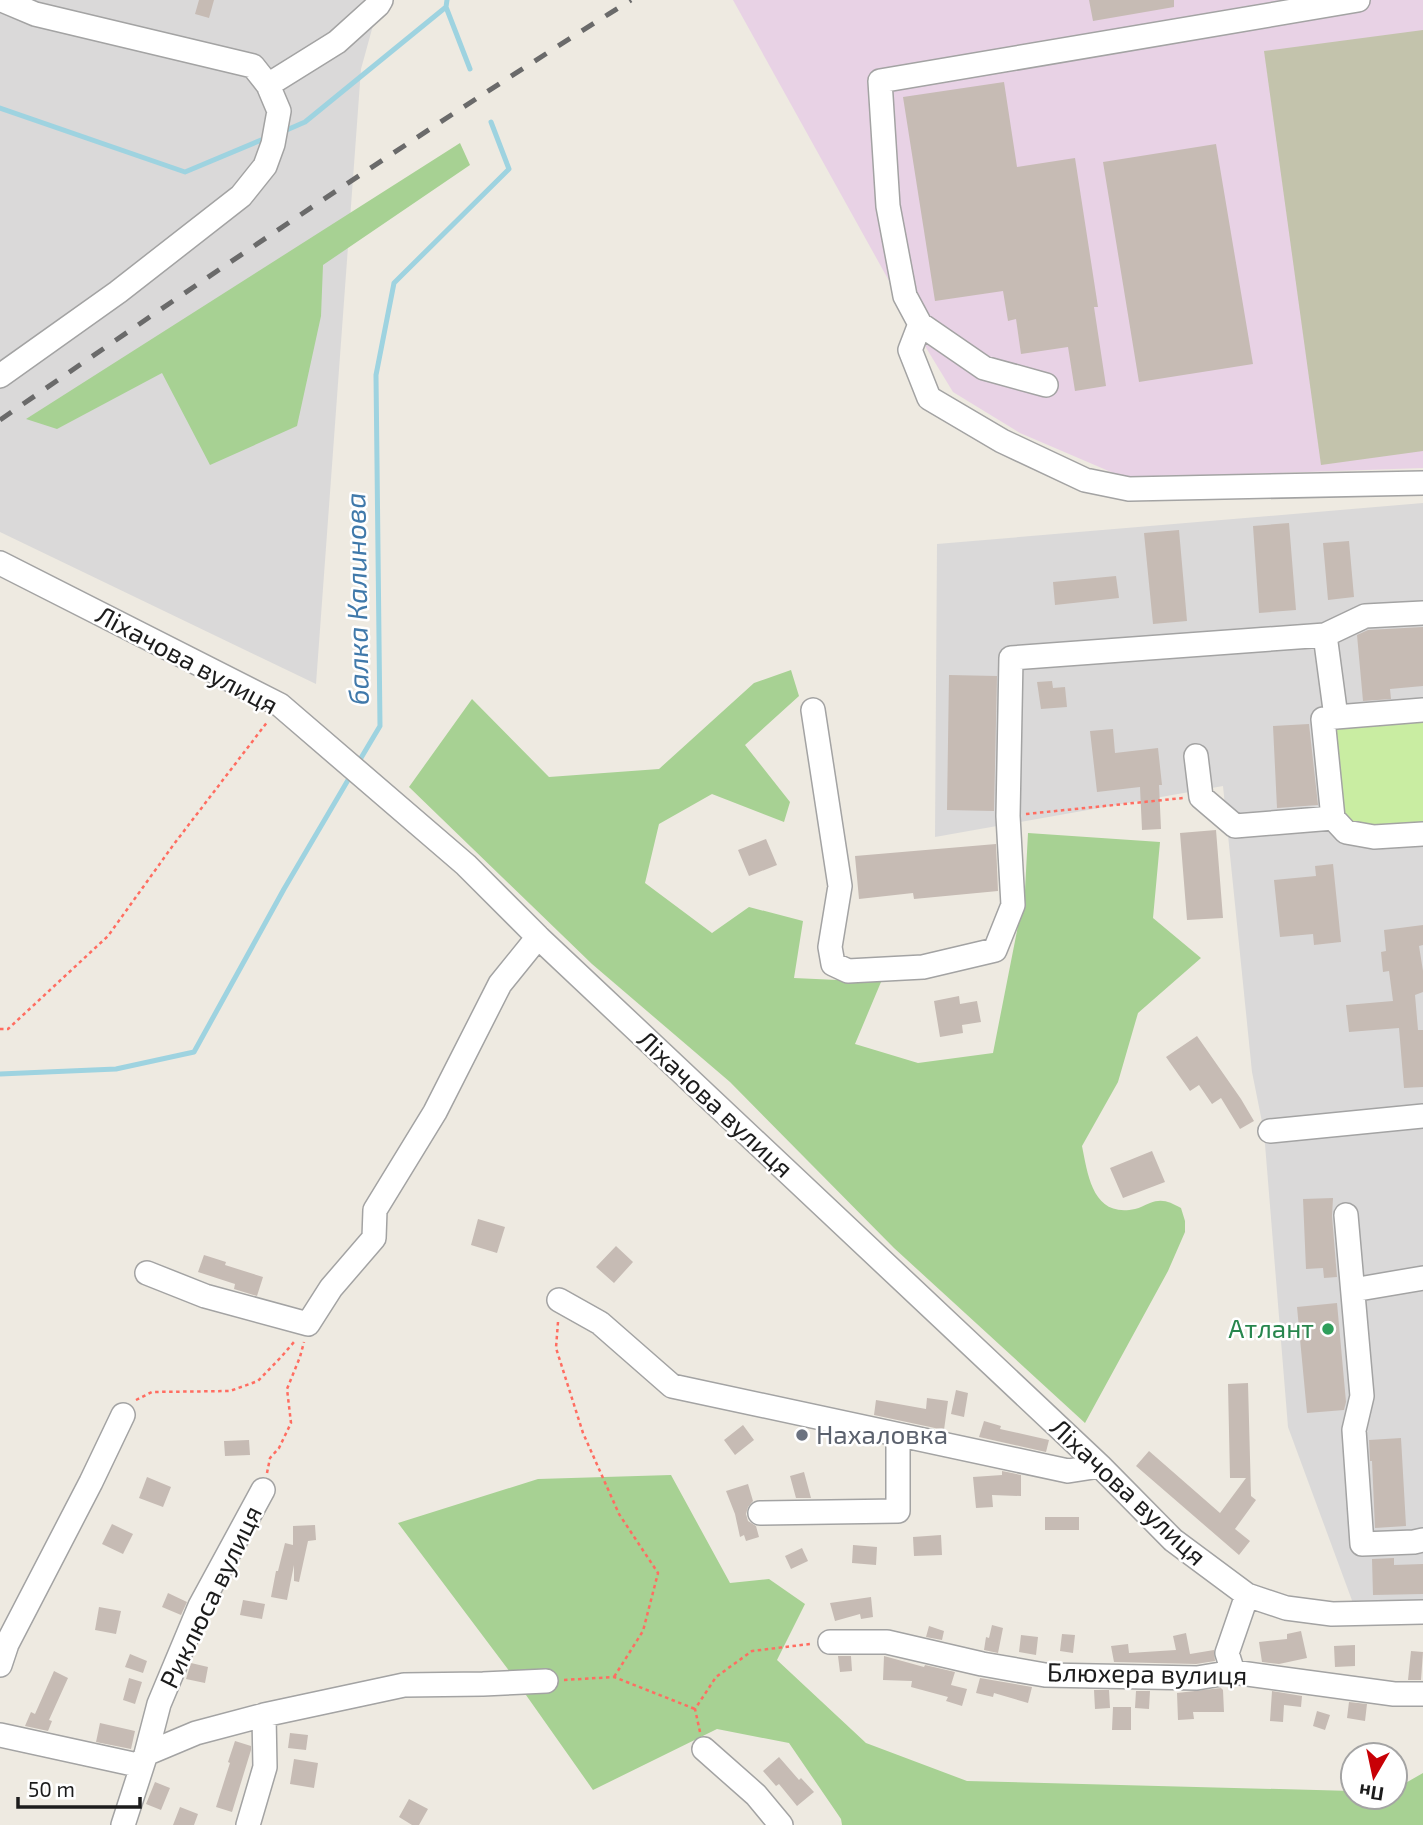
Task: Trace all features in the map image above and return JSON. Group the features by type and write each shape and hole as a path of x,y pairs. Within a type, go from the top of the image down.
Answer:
{"street":[{"path":"0,376 118,292 241,196 265,166 274,144 279,111 268,85 253,66 35,14 2,0"},
{"path":"268,85 337,42 381,0"},
{"path":"1046,385 984,368 920,324 905,296 888,205 880,81 1358,0"},
{"path":"920,324 909,350 929,398 1002,442 1085,480 1129,489 1423,483"},
{"name":"Ліхачова вулиця","path":"0,563 280,705 466,865 1100,1466 1173,1540 1247,1595 1286,1608 1332,1614 1423,1612"},
{"path":"813,710 840,886 830,947 833,964 848,971 923,967 995,950 1013,905 1008,816 1012,658 1325,635 1365,616 1423,613"},
{"path":"1325,635 1336,717"},
{"path":"1423,710 1323,719 1333,818 1346,832 1374,837 1423,834"},
{"path":"1196,756 1201,797 1235,826 1333,818"},
{"path":"147,1273 205,1296 308,1324 331,1288 374,1238 375,1210 435,1112 500,984 538,936"},
{"path":"1270,1131 1423,1116"},
{"path":"1346,1215 1362,1396 1354,1430 1362,1544 1423,1540"},
{"path":"1353,1290 1423,1278"},
{"path":"559,1300 600,1323 672,1386 1069,1471 1100,1466"},
{"path":"0,1665 7,1644 123,1415"},
{"path":"760,1513 898,1511 898,1436"},
{"name":"Риклюса вулиця","path":"123,1825 159,1704 200,1606 263,1490"},
{"path":"1233,1672 1227,1653 1247,1595"},
{"name":"Блюхера вулиця","path":"830,1642 887,1642 982,1664 1045,1675 1197,1678 1233,1672 1394,1694 1423,1694"},
{"path":"0,1735 144,1760 196,1733 264,1715 404,1685 546,1681"},
{"path":"248,1825 265,1766 264,1715"},
{"path":"704,1749 756,1794 781,1825"}],"path":[{"path":"0,1029 8,1029 108,936 280,705"},
{"path":"1008,816 1201,797"},
{"path":"559,1300 556,1348 583,1433 619,1514 658,1573 643,1631 614,1677"},
{"path":"123,1415 130,1403 152,1392 230,1391 258,1381 308,1324"},
{"path":"263,1490 270,1458 279,1448 291,1423 287,1389 300,1357 308,1324"},
{"path":"704,1749 695,1709 716,1677 751,1651 830,1642"},
{"path":"546,1681 614,1677 695,1709"}],"shaded area":[{"path":"0,0 380,0 361,69 316,684 0,532"},
{"path":"733,0 1423,0 1423,468 1125,478 1020,433 953,392"},
{"path":"1423,30 1423,451 1321,465 1264,51"},
{"path":"1423,503 1423,1612 1357,1614 1288,1427 1264,1132 1252,1072 1223,786 935,837 937,544"}],"green space":[{"path":"460,143 470,165 323,265 321,316 297,426 210,465 162,373 57,429 26,419"},
{"path":"791,670 799,696 745,745 790,802 784,822 712,794 659,824 645,883 712,933 749,907 803,921 794,978 881,982 855,1044 918,1063 993,1053 1025,890 1028,833 1160,842 1153,918 1201,958 1138,1013 1118,1082 1082,1146 1090,1181 1101,1201 1121,1210 1135,1209 1158,1201 1170,1202 1181,1208 1185,1232 1168,1271 1085,1423 894,1248 730,1082 592,964 409,787 472,699 549,777 659,769 754,683"},
{"path":"1423,717 1423,824 1361,827 1341,816 1332,730 1335,727"},
{"path":"671,1475 730,1583 769,1579 805,1604 777,1660 866,1743 967,1781 1339,1791 1339,1811 1409,1811 1409,1781 1423,1773 1423,1825 842,1825 841,1819 789,1743 717,1729 593,1790 507,1668 398,1523 538,1479"}],"building":[{"path":"199,0 214,0 209,18 195,14"},
{"path":"1089,0 1174,0 1174,7 1093,21"},
{"path":"1004,82 1017,167 1075,158 1098,307 1094,307 1106,386 1075,391 1068,347 1021,354 1016,319 1008,321 1003,291 935,301 903,97"},
{"path":"1216,144 1253,364 1139,382 1103,162"},
{"path":"1289,523 1296,610 1259,613 1253,526"},
{"path":"1179,530 1187,621 1153,624 1144,533"},
{"path":"1349,541 1354,597 1328,600 1323,543"},
{"path":"1116,576 1119,598 1055,605 1053,582"},
{"path":"1423,627 1423,686 1390,689 1391,699 1363,701 1357,635 1368,630"},
{"path":"949,675 997,676 994,811 947,810"},
{"path":"1052,681 1053,688 1065,687 1067,707 1041,709 1037,682"},
{"path":"1309,724 1318,805 1277,808 1273,726"},
{"path":"1113,729 1115,753 1158,748 1162,785 1159,785 1161,829 1142,830 1140,787 1097,792 1090,731"},
{"path":"1216,830 1223,918 1187,920 1180,833"},
{"path":"766,839 777,865 749,876 738,850"},
{"path":"996,844 998,891 914,899 913,893 859,899 855,856"},
{"path":"1333,864 1341,942 1314,945 1313,934 1280,937 1274,880 1316,876 1315,866"},
{"path":"1423,925 1423,945 1419,946 1423,992 1415,995 1418,1030 1423,1030 1423,1087 1404,1088 1399,1028 1349,1032 1346,1005 1393,1001 1389,971 1383,972 1381,952 1386,951 1384,930"},
{"path":"959,996 960,1004 977,1001 981,1022 962,1025 963,1033 940,1037 934,1001"},
{"path":"1197,1036 1254,1121 1240,1129 1221,1098 1212,1104 1199,1085 1190,1091 1166,1057"},
{"path":"1152,1151 1165,1182 1123,1198 1110,1168"},
{"path":"1333,1198 1337,1277 1324,1278 1323,1268 1306,1269 1303,1199"},
{"path":"478,1219 505,1227 497,1253 471,1245"},
{"path":"616,1246 633,1262 614,1283 596,1267"},
{"path":"204,1255 263,1277 257,1296 234,1289 235,1284 198,1272"},
{"path":"1337,1303 1346,1402 1344,1410 1307,1413 1297,1307"},
{"path":"1248,1383 1251,1496 1256,1500 1235,1529 1250,1541 1239,1555 1136,1466 1149,1451 1220,1513 1246,1478 1230,1478 1228,1384"},
{"path":"956,1390 968,1393 964,1417 951,1414"},
{"path":"927,1398 948,1401 944,1430 874,1415 876,1400 926,1409"},
{"path":"984,1421 1001,1426 1000,1429 1049,1440 1046,1452 979,1437"},
{"path":"743,1425 754,1440 735,1455 724,1440"},
{"path":"1401,1438 1406,1526 1375,1528 1369,1440"},
{"path":"249,1440 250,1455 225,1456 224,1441"},
{"path":"1002,1471 1021,1475 1021,1496 992,1495 993,1507 976,1508 973,1477 1002,1475"},
{"path":"804,1472 811,1498 796,1498 790,1476"},
{"path":"147,1477 171,1487 163,1507 139,1498"},
{"path":"748,1484 753,1501 746,1514 748,1521 756,1526 759,1537 746,1541 744,1535 740,1537 726,1491"},
{"path":"1045,1517 1079,1517 1079,1530 1045,1530"},
{"path":"112,1524 133,1534 123,1554 102,1544"},
{"path":"315,1525 316,1540 308,1541 299,1582 294,1581 294,1565 287,1600 271,1597 285,1543 293,1545 293,1526"},
{"path":"941,1535 942,1555 914,1556 913,1537"},
{"path":"853,1545 877,1547 876,1565 852,1563"},
{"path":"802,1548 808,1561 791,1569 785,1556"},
{"path":"1394,1558 1394,1565 1423,1564 1423,1594 1373,1595 1372,1559"},
{"path":"168,1593 187,1602 181,1615 162,1607"},
{"path":"871,1597 873,1617 861,1619 860,1614 835,1621 830,1603"},
{"path":"243,1600 265,1604 262,1619 240,1615"},
{"path":"99,1607 121,1611 116,1634 95,1630"},
{"path":"992,1625 1003,1628 998,1653 984,1650"},
{"path":"929,1626 944,1631 942,1640 926,1637"},
{"path":"1301,1631 1307,1658 1279,1664 1262,1662 1259,1642 1287,1639 1287,1634"},
{"path":"1186,1633 1190,1654 1214,1650 1215,1661 1196,1664 1114,1662 1111,1646 1128,1644 1129,1653 1176,1650 1173,1636"},
{"path":"1062,1634 1075,1635 1073,1653 1060,1651"},
{"path":"1021,1635 1038,1637 1036,1655 1019,1652"},
{"path":"1355,1645 1355,1666 1335,1667 1334,1646"},
{"path":"1411,1651 1423,1652 1421,1680 1408,1680"},
{"path":"130,1654 147,1661 143,1673 125,1667"},
{"path":"838,1656 851,1656 852,1671 840,1672"},
{"path":"884,1656 955,1672 951,1685 967,1689 962,1706 946,1701 948,1697 911,1687 912,1681 883,1680"},
{"path":"191,1663 208,1667 205,1683 186,1679"},
{"path":"54,1671 68,1678 49,1720 52,1721 48,1731 25,1726 31,1712 35,1714"},
{"path":"129,1678 142,1682 135,1704 123,1700"},
{"path":"980,1678 1032,1687 1028,1703 994,1693 993,1697 976,1693"},
{"path":"1221,1688 1224,1712 1193,1712 1194,1719 1178,1720 1177,1693"},
{"path":"1094,1690 1109,1690 1110,1708 1095,1709"},
{"path":"1136,1691 1150,1691 1149,1709 1135,1708"},
{"path":"1272,1691 1302,1696 1301,1707 1284,1705 1283,1722 1270,1721"},
{"path":"1349,1702 1367,1704 1365,1721 1347,1718"},
{"path":"1113,1707 1131,1707 1131,1730 1112,1730"},
{"path":"1317,1711 1330,1715 1325,1730 1313,1726"},
{"path":"100,1723 135,1731 131,1749 96,1742"},
{"path":"290,1733 308,1735 306,1750 288,1748"},
{"path":"235,1741 251,1746 251,1750 232,1812 216,1807"},
{"path":"779,1757 799,1780 801,1778 814,1792 797,1806 779,1784 776,1786 763,1771"},
{"path":"294,1759 318,1763 314,1788 290,1784"},
{"path":"155,1782 170,1788 161,1810 146,1804"},
{"path":"409,1799 428,1809 419,1825 412,1825 399,1817"},
{"path":"180,1807 198,1814 194,1825 173,1825"}],"waterway":[{"name":"балка Калинова","path":"447,0 446,7 470,69"},
{"path":"282,132 305,122 446,7"},
{"path":"0,108 185,172 266,138"},
{"name":"балка Калинова","path":"358,763 380,726 376,375 394,283 509,169 491,122"},
{"name":"балка Калинова","path":"0,1074 116,1069 194,1052 351,775"}],"railway":[{"path":"0,420 313,206 631,0"}],"place":[{"name":"Атлант","path":"1328,1329"},
{"name":"Нахаловка","path":"802,1435"}]}
